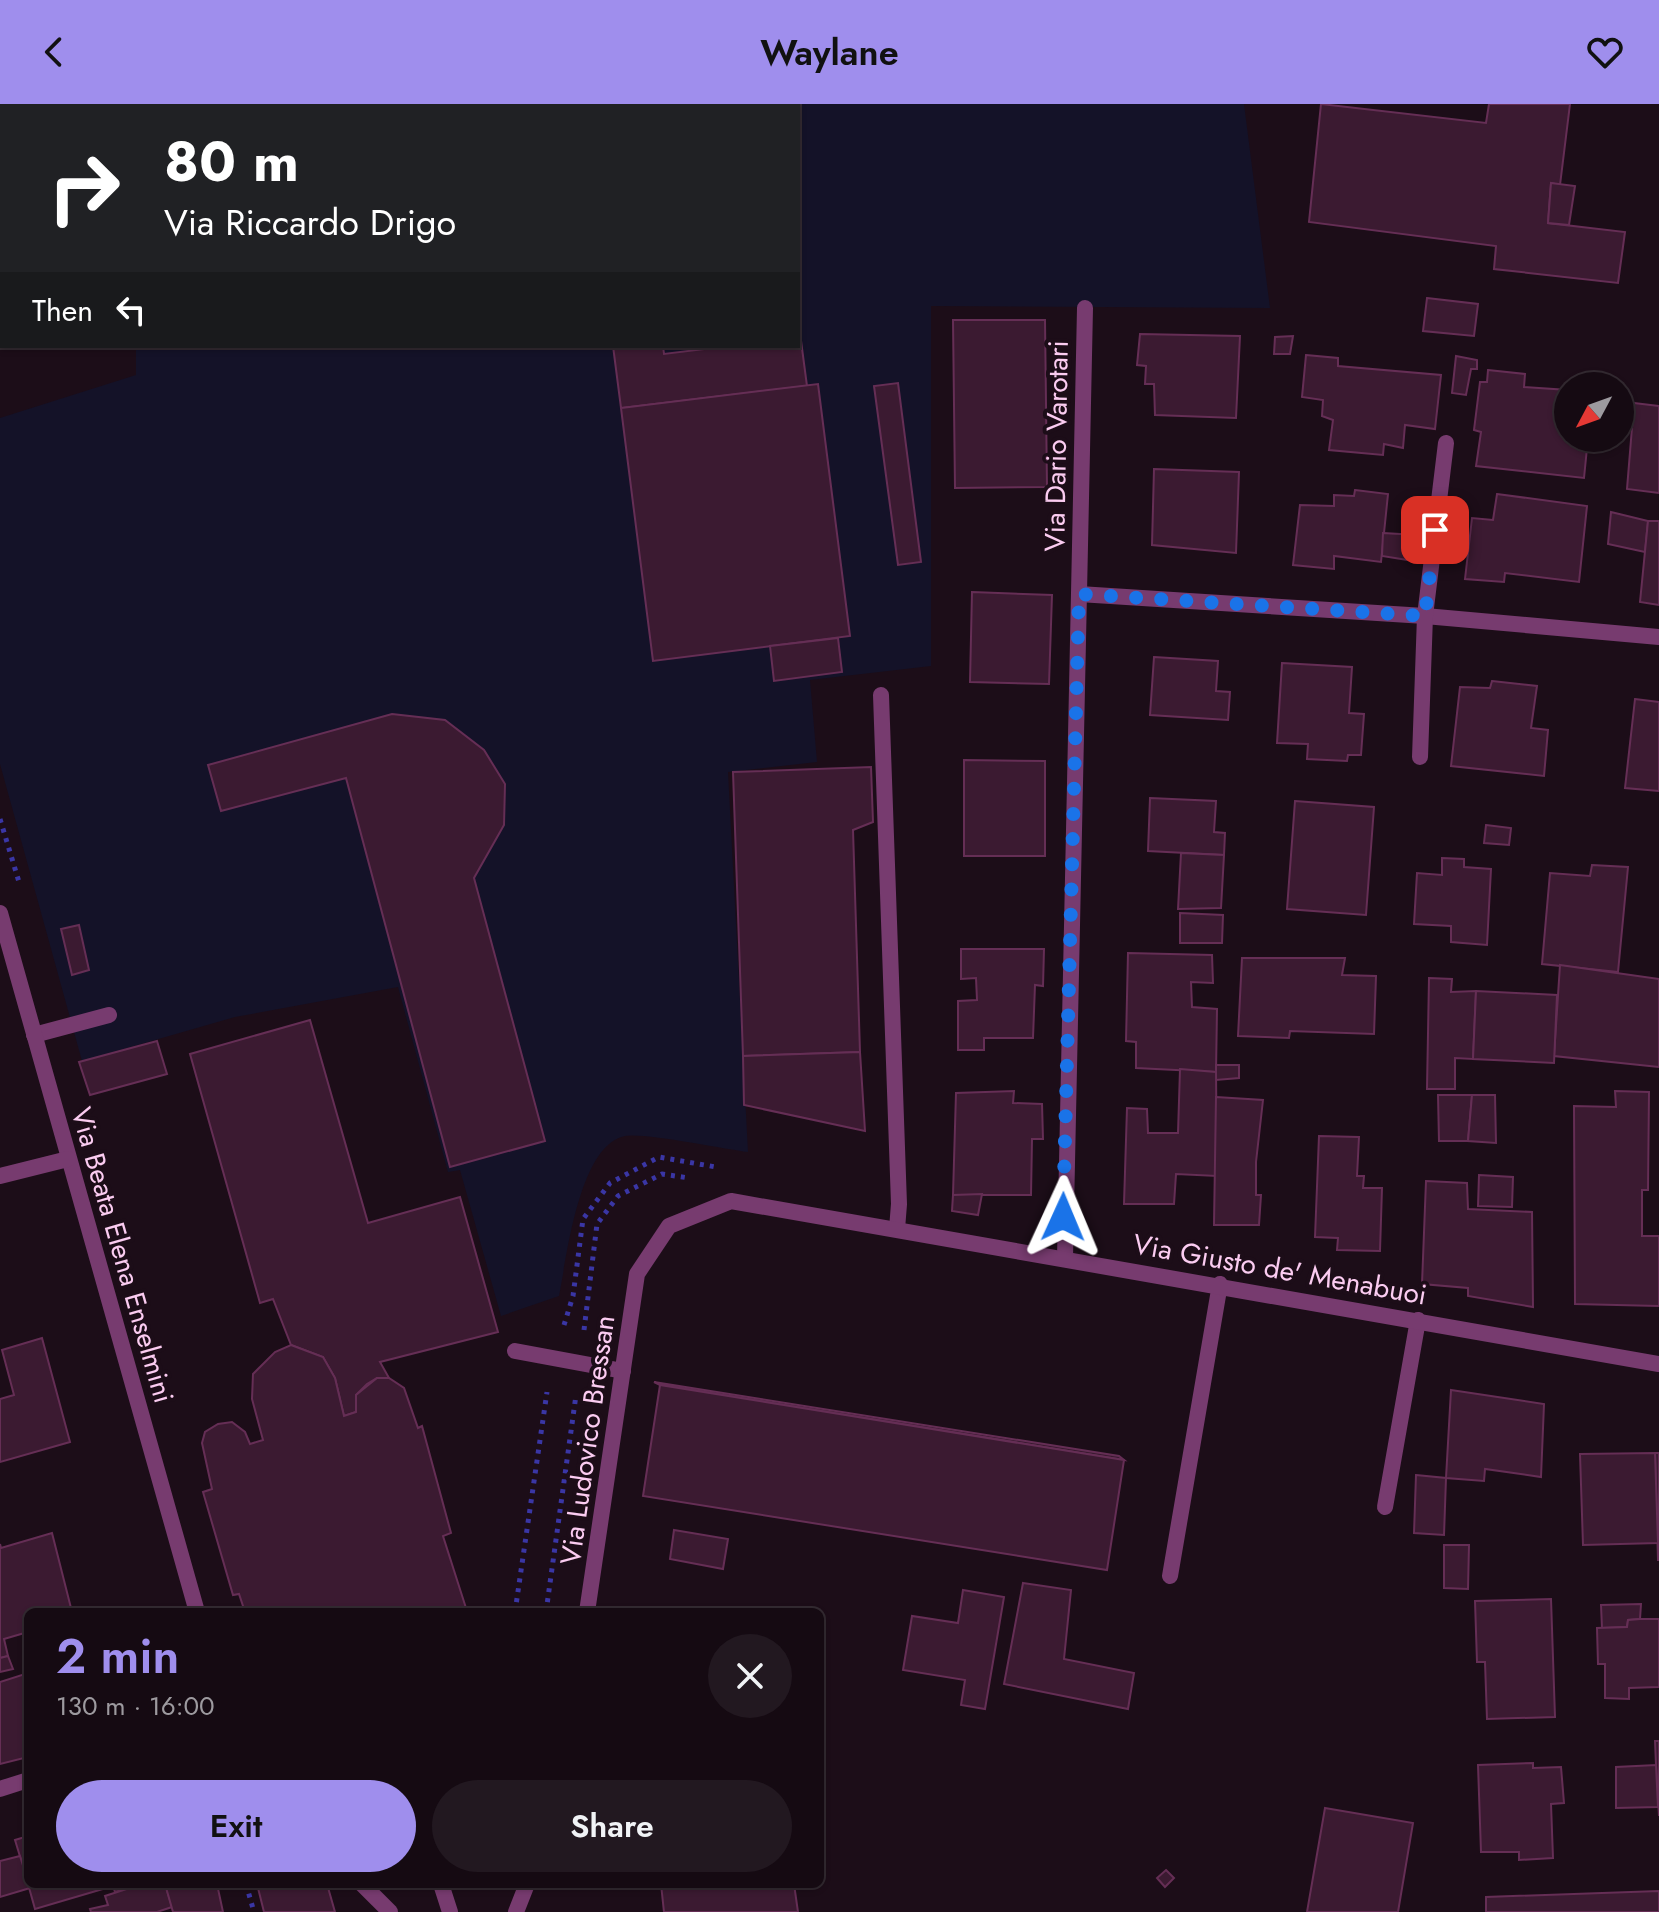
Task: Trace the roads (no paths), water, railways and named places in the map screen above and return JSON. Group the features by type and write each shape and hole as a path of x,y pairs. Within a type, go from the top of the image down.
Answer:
{"street":[{"name":"Via Dario Varotari","path":"1065,1258 1085,308"},
{"path":"1420,757 1425,616 1446,443"},
{"path":"1079,594 1425,616 1659,637"},
{"path":"881,695 897,1229"},
{"name":"Via Beata Elena Enselmini","path":"1,918 196,1608"},
{"path":"34,1035 109,1015"},
{"path":"0,1176 68,1159"},
{"name":"Via Giusto de' Menabuoi","path":"637,1274 669,1226 731,1201 1220,1284 1659,1364"},
{"name":"Via Ludovico Bressan","path":"588,1608 637,1274"},
{"path":"1170,1576 1220,1284"},
{"path":"1385,1507 1418,1320"},
{"path":"515,1351 623,1371"},
{"path":"0,1789 24,1781"},
{"path":"366,1888 385,1907"},
{"path":"442,1888 450,1912"},
{"path":"516,1912 525,1888"}]}
